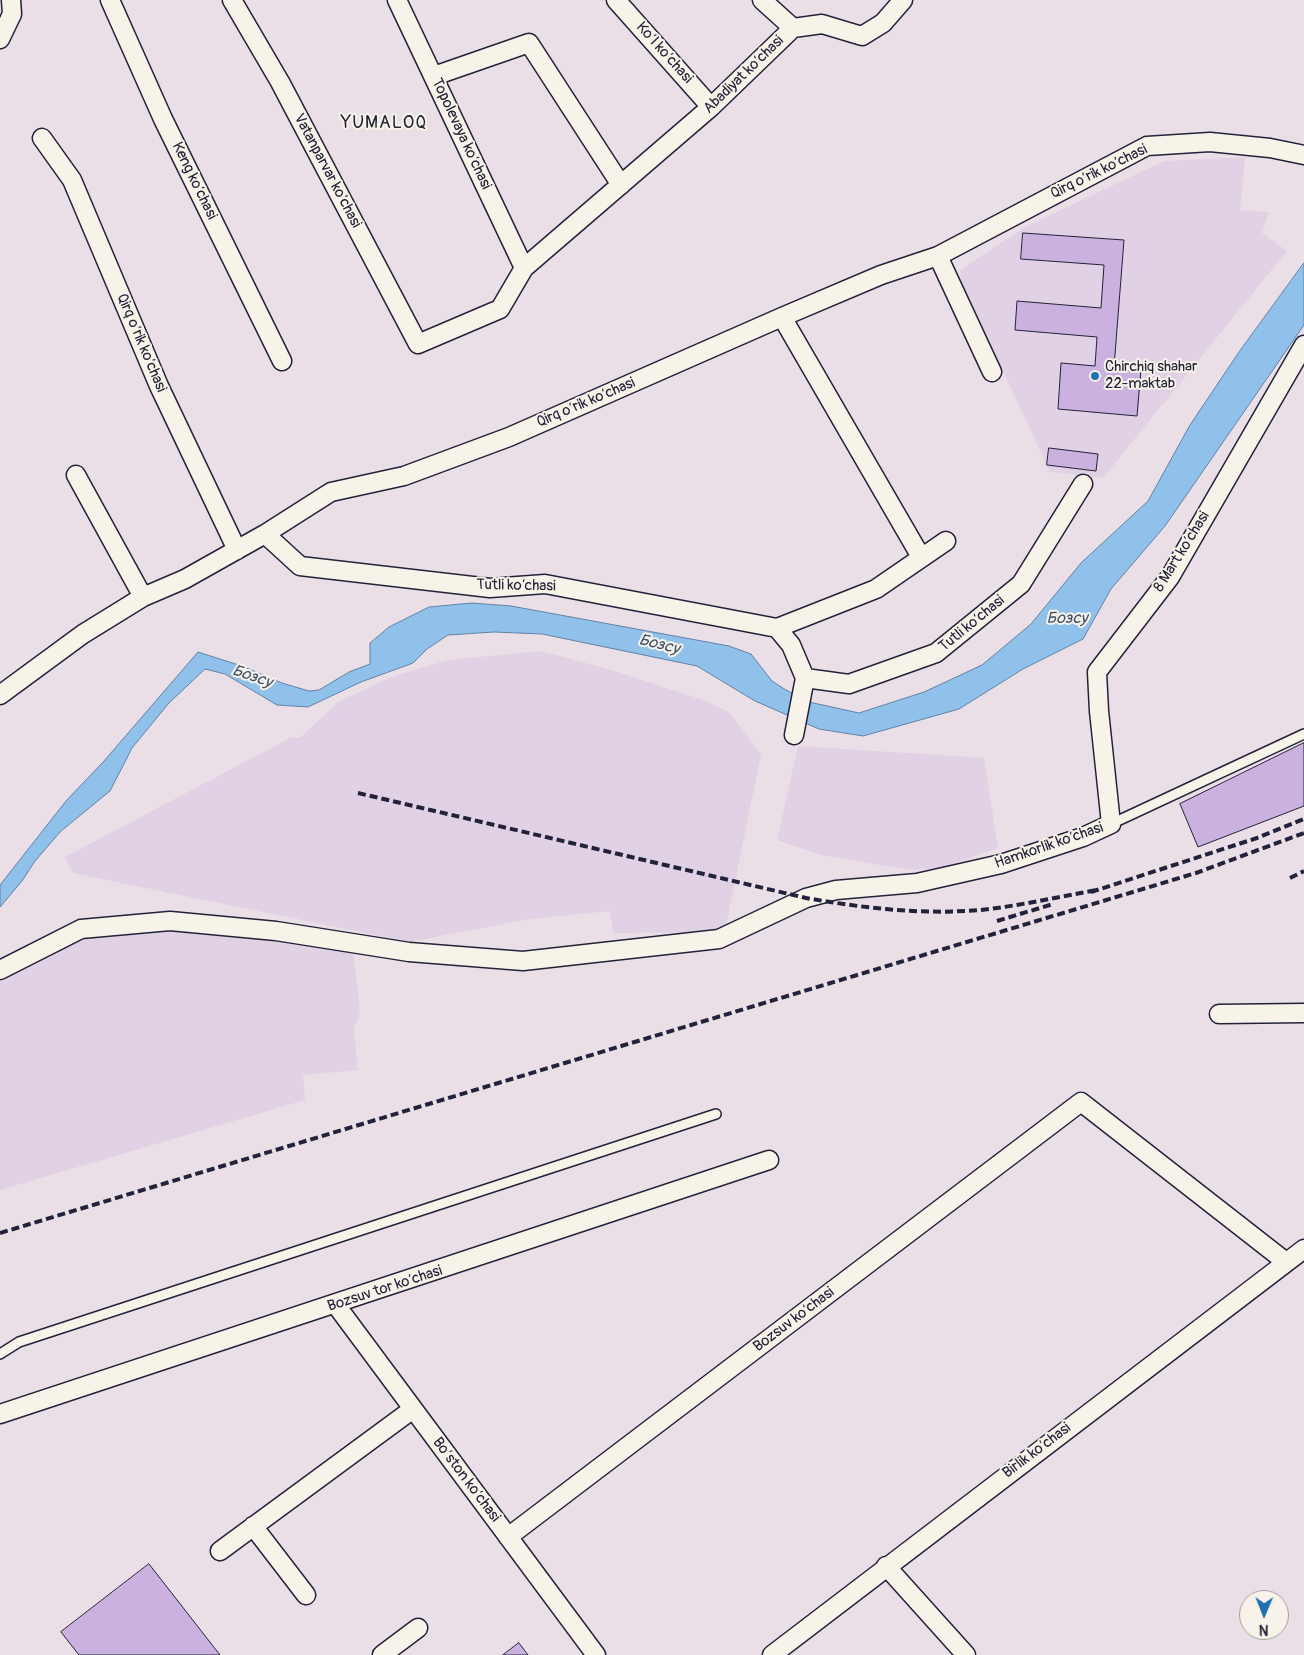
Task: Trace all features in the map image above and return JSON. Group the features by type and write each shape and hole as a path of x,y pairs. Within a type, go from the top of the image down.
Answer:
{"street":[{"path":"0,38 12,14 11,0"},
{"name":"Keng ko‘chasi","path":"110,0 163,119 282,361"},
{"name":"Vatanparvar ko‘chasi","path":"232,0 280,82 418,344"},
{"name":"Topolevaya ko‘chasi","path":"397,0 524,268"},
{"name":"Ko‘l ko‘chasi","path":"616,0 712,107"},
{"path":"762,0 793,28"},
{"name":"Abadiyat ko‘chasi","path":"418,344 500,309 524,268 712,107 793,28 822,24 862,36 883,23 903,0"},
{"path":"434,76 529,43 621,185"},
{"name":"Qirq o‘rik ko‘chasi","path":"42,138 72,180 159,386 238,550"},
{"name":"Qirq o‘rik ko‘chasi","path":"0,695 83,634 143,597 185,579 238,550 331,492 404,476 509,437 881,275 938,256 1146,146 1210,142 1270,148 1304,155"},
{"path":"938,256 992,372"},
{"path":"782,317 921,557"},
{"name":"8 Mart ko‘chasi","path":"1111,824 1099,711 1097,672 1170,577 1304,345"},
{"path":"76,475 143,597"},
{"name":"Tutli ko‘chasi","path":"805,678 849,684 936,653 1021,584 1082,484"},
{"name":"Tutli ko‘chasi","path":"265,534 300,566 490,588 545,584 777,628"},
{"path":"794,735 805,678 791,645 777,628 876,589 946,541"},
{"name":"Hamkorlik ko‘chasi","path":"0,970 81,929 170,921 276,931 409,952 522,960 719,939 806,898 836,890 917,883 1000,864 1083,837 1111,824"},
{"path":"1218,1014 1304,1013"},
{"name":"Bozsuv ko‘chasi","path":"508,1537 1081,1102 1286,1262"},
{"name":"Bozsuv tor ko‘chasi","path":"0,1414 336,1305 769,1160"},
{"name":"Birlik ko‘chasi","path":"772,1655 886,1566 1304,1249"},
{"name":"Bo‘ston ko‘chasi","path":"336,1305 596,1655"},
{"path":"220,1551 413,1409"},
{"path":"254,1526 306,1595"},
{"path":"886,1566 966,1655"},
{"path":"382,1655 418,1628"}],"lane":[{"name":"Hamkorlik ko‘chasi","path":"1111,824 1304,734"},
{"path":"0,1354 19,1342 716,1114"}],"shaded area":[{"name":"Chirchiq shahar 22-maktab","path":"1245,157 1240,210 1269,212 1262,233 1287,251 1103,478 1050,472 961,281 960,270 1023,228 1164,161"},
{"path":"541,651 615,671 706,701 729,712 761,754 726,926 715,932 613,933 610,911 530,919 409,942 73,873 65,857 292,737 300,738 338,702 391,677 448,660"},
{"path":"798,746 984,758 998,848 940,868 909,870 821,855 777,840"},
{"path":"177,929 275,936 353,949 360,1013 354,1028 358,1070 303,1075 305,1100 0,1190 0,979 65,943 104,932"}],"water":[{"name":"Бозсу","path":"1304,263 1304,325 1165,526 1111,589 1083,639 1023,669 959,709 863,736 819,729 755,701 697,666 542,634 494,632 448,635 427,649 413,663 361,682 308,707 277,705 225,674 205,669 169,703 132,748 110,791 61,831 0,907 0,885 66,801 104,761 198,652 242,666 282,683 309,691 319,690 349,672 370,664 370,643 389,627 429,607 472,603 511,606 729,646 751,654 772,681 809,702 859,713 924,692 982,665 1031,624 1081,563 1148,501 1190,425 1239,352"}],"building":[{"path":"1023,233 1124,240 1114,367 1141,369 1137,416 1058,409 1061,363 1095,366 1097,337 1015,330 1017,301 1101,308 1104,265 1021,259"},
{"path":"1049,448 1098,454 1096,471 1047,465"},
{"path":"1304,743 1304,806 1198,847 1180,804"},
{"path":"149,1564 220,1655 79,1655 61,1632"},
{"path":"519,1643 528,1655 503,1655"}],"railway":[{"path":"358,793 806,898 849,905 936,912 980,910 1097,890"},
{"path":"1091,892 1257,838 1304,819"},
{"path":"0,1233 1196,873 1304,833"},
{"path":"1290,878 1304,871"},
{"path":"997,921 1053,904"}],"place":[{"name":"Chirchiq shahar 22-maktab","path":"1095,376"}],"district":[{"name":"YUMALOQ","path":"384,123"}]}
